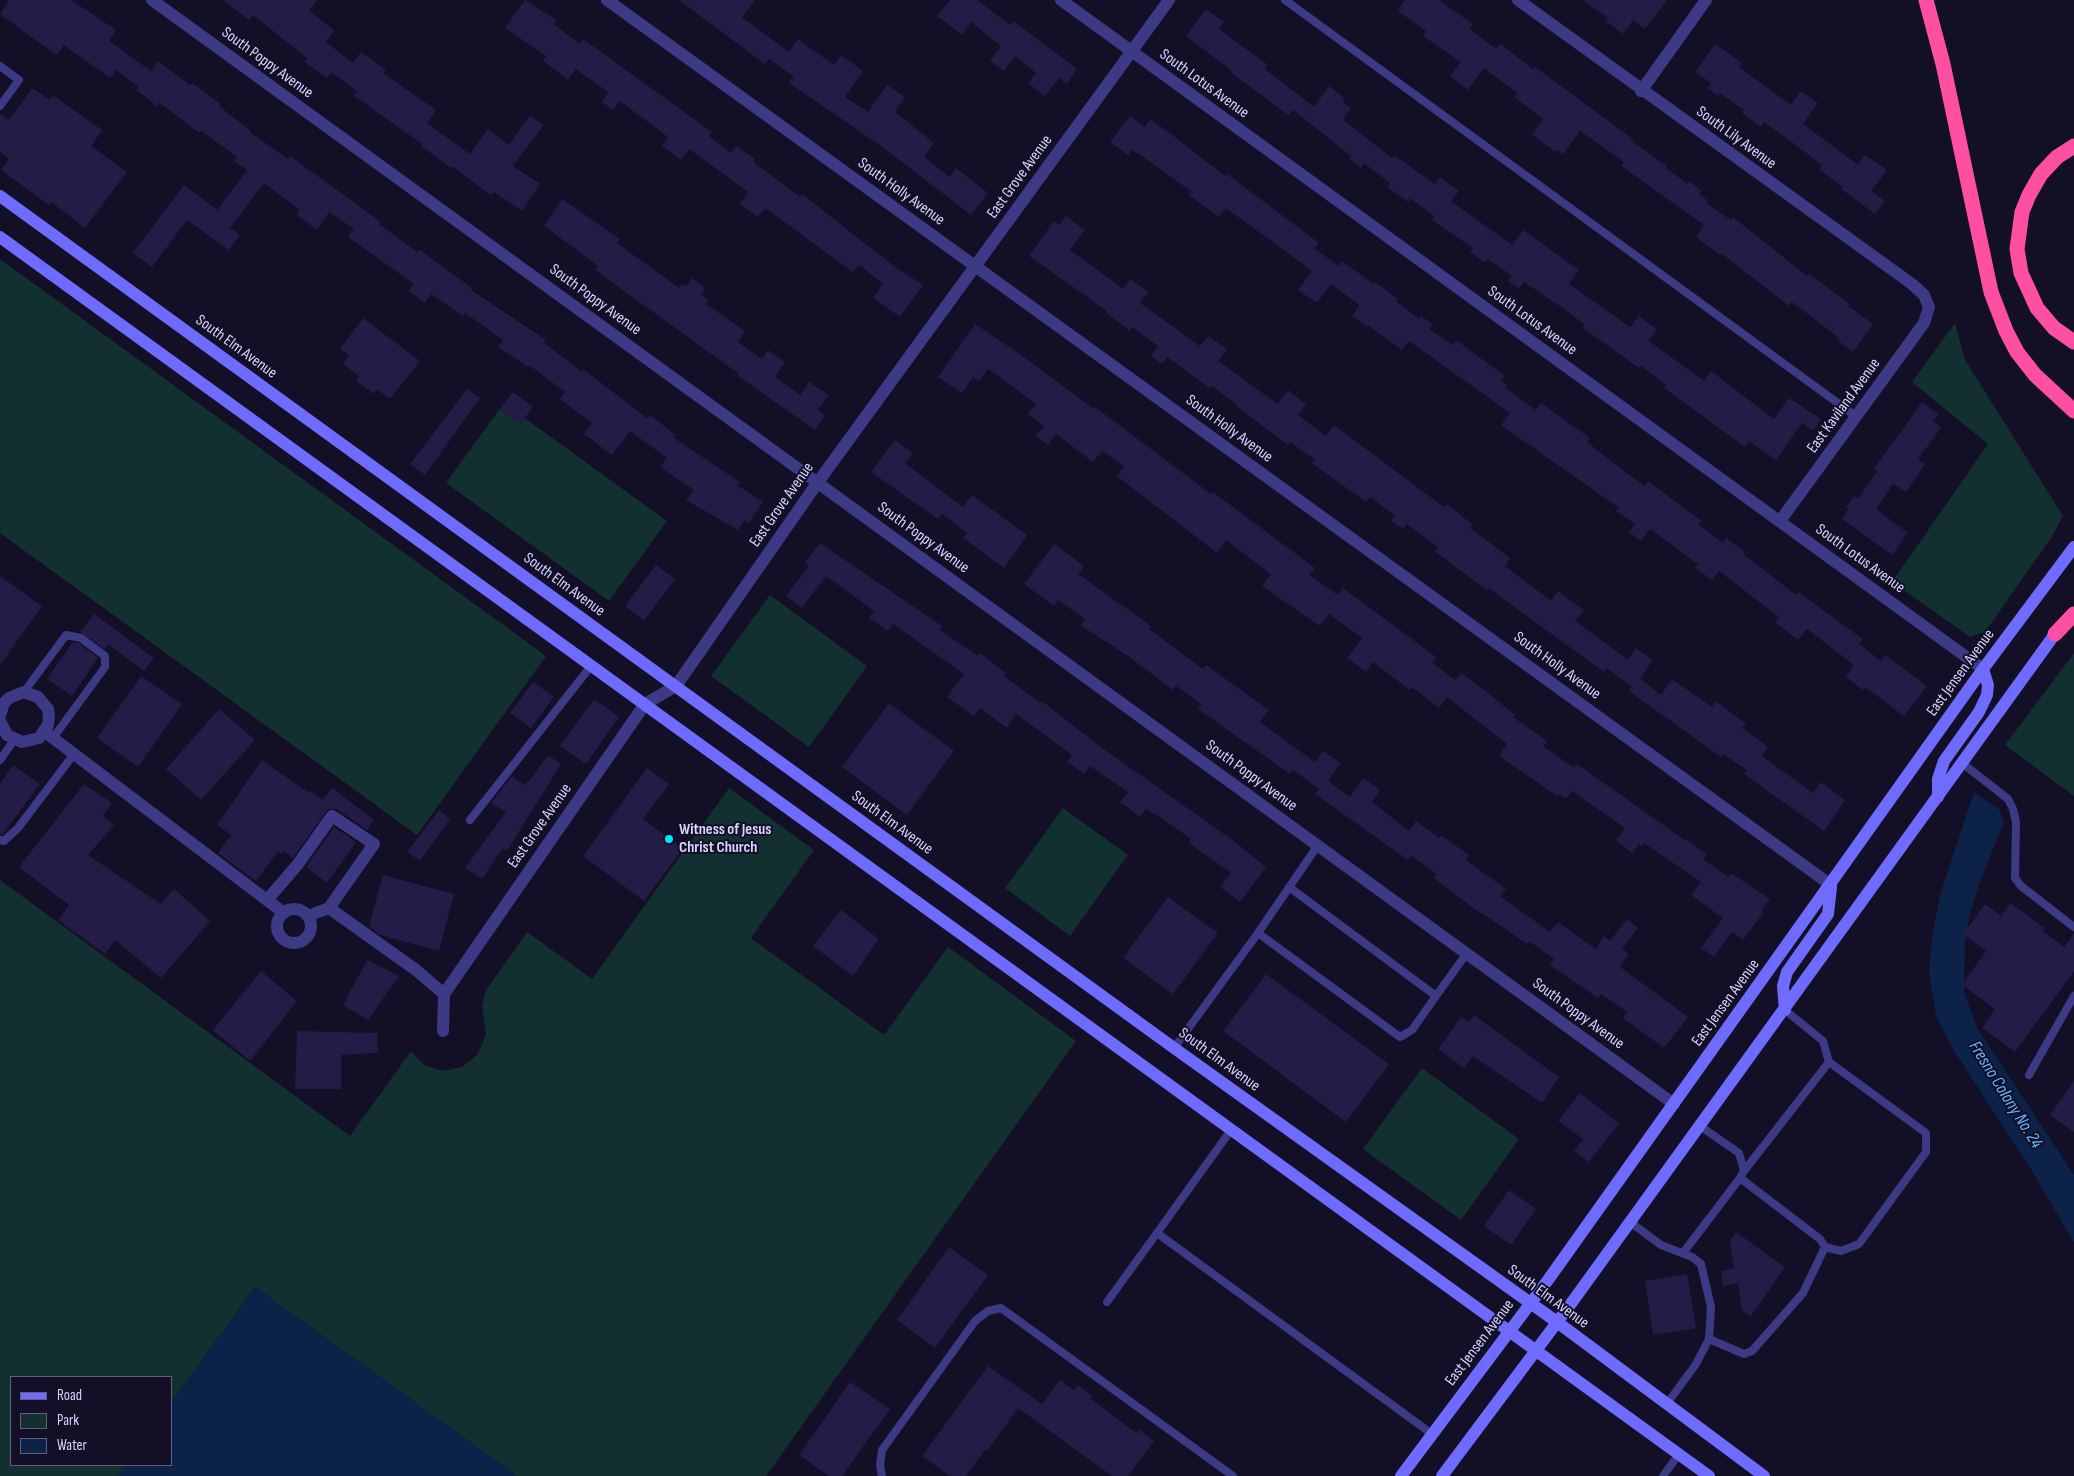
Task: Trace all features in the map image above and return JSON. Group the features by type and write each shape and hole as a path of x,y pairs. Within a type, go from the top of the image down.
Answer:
{"highway":[{"path":"1926,0 1943,64 1991,292 2006,331 2017,352 2035,375 2074,410"},
{"path":"2074,146 2057,157 2042,174 2029,195 2020,221 2017,249 2021,273 2037,308 2054,328 2074,342"},
{"path":"2055,634 2074,614"}],"main road":[{"name":"South Elm Avenue","path":"0,196 1174,1048 1557,1322 1666,1405 1764,1476"},
{"path":"0,237 1709,1476"},
{"name":"East Jensen Avenue","path":"1401,1476 1530,1304 1831,885 1983,669 2074,547"},
{"path":"1442,1476 1536,1351 1785,1010 2074,607"},
{"path":"1938,797 1938,779 1944,761 1979,712 1987,695 1988,685 1983,669"},
{"path":"1785,1010 1783,986 1787,972 1828,914 1831,885"}],"street":[{"name":"South Poppy Avenue","path":"152,0 1674,1104"},
{"name":"South Holly Avenue","path":"608,0 1831,885"},
{"name":"South Lotus Avenue","path":"1062,0 1983,669"},
{"name":"East Grove Avenue","path":"444,994 645,704 676,686 818,482 1169,0"},
{"name":"South Lily Avenue","path":"1518,0 1912,284 1924,295 1930,308"},
{"path":"1641,90 1706,0"},
{"name":"East Kaviland Avenue","path":"1780,522 1912,342 1924,323 1930,308"},
{"path":"1,707 16,694 24,692 38,697 48,709 49,735 284,913"},
{"path":"0,721 2,728 14,740 31,741 49,735"},
{"path":"268,899 298,864 332,816 374,844 329,908 308,916"},
{"path":"329,908 416,970 444,994 443,1031"},
{"path":"299,910 308,916 311,926 307,937 292,943 282,938 279,933 278,922 284,913 299,910"}],"lane":[{"path":"1285,0 1857,417"},
{"path":"0,66 19,80 0,106"},
{"path":"24,692 66,635 81,638 104,656 105,667 49,735"},
{"path":"470,820 591,666"},
{"path":"0,760 14,740"},
{"path":"0,840 4,841 18,828 74,754"},
{"path":"1962,764 2008,799 2014,810 2016,822 2015,878 2020,886 2074,927"},
{"path":"1174,1048 1258,933 1318,845"},
{"path":"1289,887 1436,996"},
{"path":"1258,933 1400,1037 1412,1030 1467,953"},
{"path":"2029,1075 2074,996"},
{"path":"1700,1126 1739,1154 1742,1175 1820,1239 1825,1247 1841,1251 1859,1244 1926,1152 1926,1133 1829,1062 1822,1041 1785,1010"},
{"path":"1683,1254 1829,1062"},
{"path":"1107,1302 1232,1130"},
{"path":"1630,1222 1661,1245 1692,1257 1701,1264 1711,1307 1709,1339 1696,1364 1666,1405"},
{"path":"1157,1233 1432,1434"},
{"path":"1709,1339 1744,1354 1752,1350 1803,1293 1825,1247"},
{"path":"882,1476 880,1465 882,1450 975,1321 988,1311 1002,1308 1233,1476"},
{"path":"1663,1476 1680,1454"}],"green space":[{"path":"0,259 546,656 417,835 0,533"},
{"path":"1955,323 1965,360 2063,516 2051,538 1985,632 1970,637 1892,582 1988,444 1912,382"},
{"path":"504,403 667,521 609,601 446,483"},
{"path":"770,595 867,666 809,747 711,676"},
{"path":"2074,653 2074,796 2005,745"},
{"path":"729,788 814,850 751,938 884,1035 948,947 1076,1041 766,1476 517,1476 255,1287 172,1402 172,1376 10,1376 10,1466 126,1466 119,1476 0,1476 0,880 350,1136 411,1051 424,1065 443,1071 462,1067 477,1055 486,1035 482,1007 485,992 527,932 592,979"},
{"path":"1063,808 1128,855 1070,936 1005,888"},
{"path":"1422,1068 1519,1139 1461,1220 1363,1149"}],"water":[{"name":"Fresno Colony No. 24","path":"1974,792 1999,809 2004,822 1981,879 1970,914 1965,940 1964,992 1977,1028 2074,1175 2074,1243 2032,1171 1953,1049 1936,1015 1929,974 1932,937 1940,895"},
{"path":"255,1287 517,1476 119,1476 126,1466 172,1466 172,1402"}],"building":[{"path":"9,0 71,0 116,30 109,41 151,71 158,61 190,85 192,83 221,104 219,106 250,132 288,159 290,156 381,222 379,224 417,252 419,249 472,288 471,290 546,340 544,343 581,371 583,369 647,418 650,415 676,435 674,438 740,482 737,485 763,502 749,523 745,520 738,530 686,500 694,490 660,467 667,458 630,431 612,455 584,434 592,423 560,399 565,392 529,365 528,367 498,347 503,340 465,313 463,316 431,294 425,303 409,291 414,284 348,237 354,229 329,212 317,230 297,215 300,210 264,183 230,228 240,235 229,250 187,220 152,267 133,253 184,185 217,210 247,170 234,161 237,157 201,131 199,133 160,103 157,106 136,90 139,87 116,70 110,78 64,45 57,55 31,37 0,14"},
{"path":"223,0 317,0 309,11 334,30 326,42 353,63 361,52 386,70 383,73 436,110 427,123 470,154 488,129 509,145 530,115 544,125 513,166 540,184 522,211 494,192 491,195 452,166 451,168 421,146 422,144 353,95 357,91 331,72 327,78 304,62 307,58 253,15 249,20"},
{"path":"525,0 556,20 553,24 580,44 583,39 712,132 709,136 731,153 736,146 755,159 753,162 800,197 802,194 895,267 923,285 900,317 873,298 883,284 859,265 853,272 765,208 758,217 740,204 748,192 689,149 681,160 662,146 668,137 620,101 613,110 602,102 608,92 576,69 568,80 543,61 546,56 505,28"},
{"path":"679,0 755,0 742,17 789,52 798,39 834,65 841,55 863,71 845,97 868,112 887,85 905,97 895,112 934,143 924,157 950,177 956,168 988,193 971,215 881,146 789,83 794,77 769,59 765,64"},
{"path":"950,0 977,0 1010,25 1013,21 1077,69 1067,84 1059,78 1045,96 1028,83 1036,73 1015,56 1004,71 990,61 1001,46 971,22 962,35 937,16"},
{"path":"1405,0 1439,0 1473,24 1470,29 1496,49 1500,44 1533,69 1535,67 1633,139 1631,141 1667,166 1666,168 1688,184 1689,181 1702,191 1699,194 1707,200 1705,202 1731,220 1733,217 1807,276 1809,274 1850,304 1848,306 1873,324 1853,352 1836,339 1838,337 1792,302 1789,306 1721,253 1720,255 1696,237 1704,225 1621,166 1624,162 1580,131 1563,154 1557,150 1556,152 1532,135 1543,119 1514,97 1517,93 1484,68 1468,90 1450,76 1461,62 1423,36 1426,31 1398,11"},
{"path":"1583,0 1667,0 1645,29 1633,20 1623,34 1606,21 1608,18"},
{"path":"1206,9 1224,22 1219,29 1268,65 1265,69 1314,107 1329,86 1345,99 1343,102 1351,108 1343,120 1392,158 1394,155 1435,184 1440,177 1459,191 1451,201 1512,245 1523,230 1579,270 1569,284 1630,327 1639,316 1657,329 1649,341 1704,381 1711,371 1774,419 1789,398 1821,419 1813,431 1802,423 1776,460 1749,441 1745,447 1664,388 1666,385 1641,366 1639,368 1583,328 1585,325 1563,308 1524,282 1519,289 1508,281 1512,276 1488,259 1485,263 1470,252 1473,248 1432,220 1434,216 1410,198 1408,202 1387,187 1390,183 1364,163 1361,168 1349,158 1351,156 1293,110 1289,115 1230,72 1231,70 1186,36"},
{"path":"1715,44 1742,63 1739,67 1791,105 1801,91 1818,103 1803,124 1858,165 1865,155 1887,170 1871,191 1885,201 1875,214 1841,189 1843,187 1819,169 1822,165 1789,140 1764,122 1761,127 1742,113 1744,110 1720,93 1718,96 1707,88 1711,83 1695,72"},
{"path":"32,88 50,100 53,95 102,130 91,146 127,172 85,228 51,202 49,205 1,170 9,159 0,152 0,114 9,120"},
{"path":"1130,116 1145,127 1150,119 1225,176 1227,174 1319,243 1314,248 1339,266 1342,261 1374,284 1375,282 1398,299 1396,301 1419,319 1421,316 1433,324 1429,329 1453,345 1456,340 1505,376 1501,381 1508,386 1506,388 1536,410 1541,403 1590,438 1587,442 1620,468 1645,486 1648,481 1701,521 1699,525 1723,543 1726,538 1745,552 1743,554 1796,595 1798,592 1863,639 1859,644 1881,661 1885,655 1927,686 1904,716 1865,687 1863,690 1846,677 1854,665 1807,629 1798,640 1775,622 1779,617 1719,571 1712,580 1695,568 1698,564 1650,529 1641,541 1629,532 1635,524 1616,511 1619,508 1501,425 1510,413 1409,341 1402,350 1368,325 1367,327 1352,316 1359,305 1331,284 1317,303 1298,290 1312,271 1226,208 1219,217 1189,195 1192,192 1143,157 1132,150 1128,155 1110,142"},
{"path":"562,199 620,239 617,243 679,288 683,284 686,286 692,278 705,288 701,294 709,300 706,304 745,331 738,342 762,359 768,350 785,362 775,377 800,395 809,382 829,395 818,410 825,415 815,430 738,376 739,374 595,270 598,266 544,226"},
{"path":"1066,216 1085,230 1070,250 1123,289 1130,279 1148,292 1140,303 1200,346 1208,336 1227,349 1218,361 1278,404 1288,390 1306,404 1298,415 1326,436 1334,425 1444,507 1447,504 1473,525 1470,528 1510,558 1505,566 1551,601 1558,591 1584,610 1575,621 1628,660 1636,648 1653,660 1640,678 1661,695 1672,679 1712,707 1716,701 1746,724 1742,728 1768,747 1762,756 1813,793 1821,782 1845,800 1824,831 1744,774 1747,770 1723,754 1721,757 1629,691 1632,687 1607,668 1604,672 1488,588 1487,590 1454,566 1435,551 1438,547 1407,524 1403,529 1391,521 1395,516 1370,497 1366,502 1312,463 1315,460 1290,442 1288,445 1212,386 1210,388 1167,357 1162,364 1151,356 1158,346 1132,327 1130,331 1106,313 1107,311 1029,256 1054,221 1059,225"},
{"path":"363,318 420,361 390,399 377,389 374,394 356,381 359,376 343,364 349,355 340,349"},
{"path":"975,324 1014,350 1094,409 1095,407 1211,494 1213,492 1315,568 1309,575 1338,595 1343,588 1408,636 1436,657 1432,662 1455,680 1461,673 1484,690 1515,715 1513,717 1547,741 1543,746 1574,768 1577,764 1707,854 1703,859 1728,877 1731,873 1770,899 1761,911 1764,912 1743,940 1732,932 1714,957 1701,948 1723,918 1691,895 1701,882 1644,843 1642,847 1639,844 1632,853 1616,840 1625,828 1572,791 1566,799 1559,794 1557,796 1499,756 1507,744 1447,697 1439,708 1412,687 1410,690 1373,662 1366,672 1347,658 1362,638 1329,614 1320,626 1262,586 1271,574 1226,540 1217,553 1117,476 1124,466 1102,451 1093,462 1056,434 1048,445 1036,436 1044,426 1028,414 1036,404 988,369 979,381 973,377 962,393 938,377"},
{"path":"467,389 480,398 425,475 410,464"},
{"path":"513,392 533,407 520,424 500,409"},
{"path":"1922,402 1939,414 1933,421 1941,428 1918,459 1925,464 1906,492 1893,484 1876,509 1908,533 1892,555 1842,519 1849,509 1846,507 1854,496 1858,499 1877,471 1874,469"},
{"path":"895,440 913,453 905,463 963,507 972,495 1027,535 1004,568 963,538 967,533 942,514 938,519 871,472"},
{"path":"820,543 942,626 940,630 978,656 980,653 1006,673 1004,676 1041,703 1042,701 1102,748 1234,841 1266,867 1240,902 1220,887 1231,873 1189,843 1191,839 1154,813 1146,809 1140,817 1120,802 1128,792 1090,766 1084,774 1067,762 1072,755 1016,714 1007,728 980,708 974,716 947,697 964,674 893,624 888,631 869,618 874,611 826,576 802,608 786,596 809,566 805,563"},
{"path":"1054,544 1084,566 1078,574 1151,626 1149,629 1203,669 1206,665 1269,710 1260,722 1315,762 1323,751 1341,763 1328,781 1350,797 1363,778 1380,790 1372,802 1409,831 1416,821 1439,838 1441,835 1469,855 1466,860 1506,889 1500,896 1550,932 1558,922 1596,949 1604,936 1610,941 1627,919 1638,928 1622,949 1629,954 1620,967 1688,1017 1664,1048 1623,1018 1627,1012 1601,994 1598,998 1550,965 1554,959 1529,941 1527,944 1481,914 1434,878 1437,874 1411,856 1408,860 1315,794 1319,789 1293,770 1290,774 1198,709 1201,704 1176,686 1173,690 1128,656 1080,625 1085,619 1058,600 1054,606 1024,584"},
{"path":"656,565 675,579 644,621 625,606"},
{"path":"0,576 42,606 0,665"},
{"path":"94,614 154,658 144,671 108,644 105,649 80,632"},
{"path":"73,642 79,643 98,658 72,696 47,679"},
{"path":"141,676 182,704 138,767 97,738"},
{"path":"533,682 554,697 531,728 510,713"},
{"path":"594,699 619,717 586,764 560,746"},
{"path":"889,703 954,751 907,815 842,767"},
{"path":"219,709 255,740 201,800 166,769"},
{"path":"548,755 561,764 507,851 503,848 482,879 465,868 506,812 491,803 512,776 524,785 528,782"},
{"path":"262,760 309,793 310,791 323,800 332,788 374,820 367,830 337,809 328,809 293,858 284,851 282,854 278,851 256,881 218,853 231,835 217,825"},
{"path":"13,765 40,784 2,835 0,834 0,784"},
{"path":"647,768 669,784 643,819 683,848 644,901 583,856"},
{"path":"84,784 112,803 103,816 114,825 88,855 161,904 174,889 210,921 161,978 115,940 105,954 58,920 69,905 19,867"},
{"path":"439,810 450,819 420,861 407,852"},
{"path":"334,827 356,842 327,883 306,867"},
{"path":"383,875 454,894 439,951 380,935 369,926"},
{"path":"1168,897 1218,933 1173,994 1123,958"},
{"path":"2010,903 2045,928 2043,931 2064,947 2074,933 2074,971 2015,1052 1982,1028 1995,1009 1962,985 1986,951 1963,934 1985,904 2001,916"},
{"path":"841,910 879,939 853,976 813,946"},
{"path":"367,960 399,976 368,1020 343,1005"},
{"path":"261,971 297,1001 250,1061 213,1030"},
{"path":"1266,974 1389,1064 1346,1122 1223,1031"},
{"path":"1474,1015 1559,1077 1542,1103 1473,1056 1464,1068 1438,1049 1461,1017 1469,1022"},
{"path":"297,1031 377,1033 378,1053 341,1055 341,1089 295,1089"},
{"path":"2074,1081 2074,1132 2050,1115"},
{"path":"1580,1093 1619,1123 1589,1162 1574,1151 1583,1139 1558,1121"},
{"path":"1509,1190 1536,1209 1511,1245 1484,1226"},
{"path":"1736,1232 1785,1267 1751,1316 1742,1310 1738,1283 1723,1286 1721,1271 1734,1268 1730,1241"},
{"path":"949,1247 988,1275 935,1348 897,1320"},
{"path":"1687,1274 1696,1328 1653,1335 1645,1281"},
{"path":"988,1366 1042,1404 1060,1380 1074,1390 1078,1385 1092,1396 1090,1398 1136,1433 1139,1430 1154,1441 1128,1476 1112,1476 1018,1408 966,1476 950,1476 922,1456"},
{"path":"850,1382 890,1409 842,1476 829,1476 799,1455"}],"place":[{"name":"Witness of Jesus Christ Church","path":"669,839"}]}
